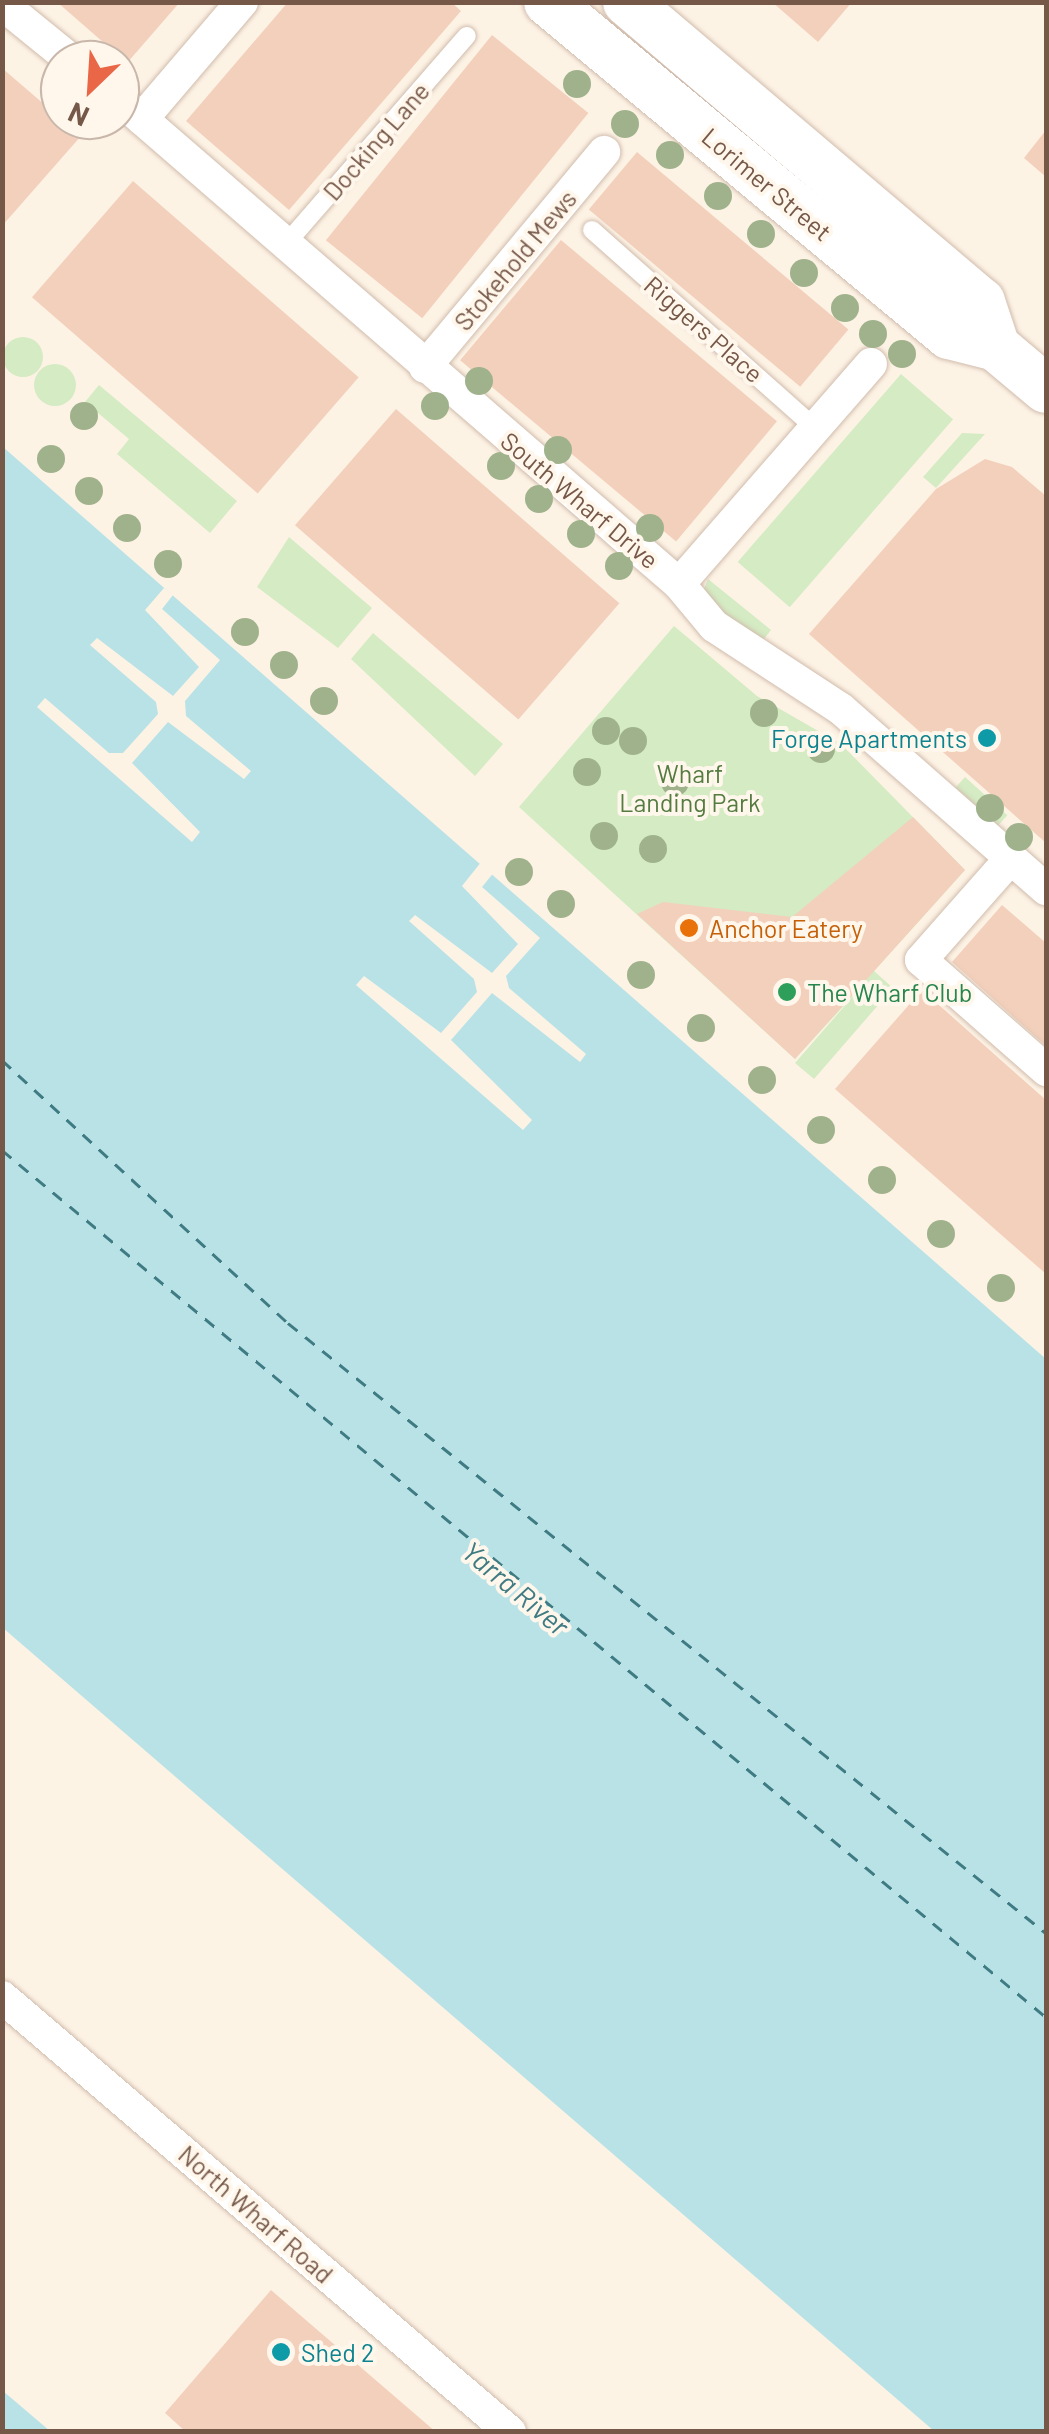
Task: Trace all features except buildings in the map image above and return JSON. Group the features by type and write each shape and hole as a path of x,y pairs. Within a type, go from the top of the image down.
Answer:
{"main road":[{"name":"Lorimer Street","path":"548,2 949,335 996,347 1046,389"},
{"name":"Lorimer Street","path":"627,2 981,302 996,347"}],"street":[{"path":"140,100 242,2"},
{"path":"2,4 46,40"},
{"name":"South Wharf Drive","path":"140,117 679,584 714,626 842,709 1046,890"},
{"name":"Stokehold Mews","path":"424,367 604,152"},
{"path":"679,584 871,364"},
{"path":"1011,858 922,960 1046,1070"},
{"name":"North Wharf Road","path":"2,1997 510,2432"}],"lane":[{"name":"Docking Lane","path":"284,245 468,36"},
{"name":"Riggers Place","path":"592,230 815,428"}],"green space":[{"path":"23,337 37,343 43,357 37,371 23,377 9,371 3,357 9,343"},
{"path":"55,364 70,370 76,385 70,400 55,406 40,400 34,385 40,370"},
{"path":"901,374 953,419 790,607 738,562"},
{"path":"99,385 237,501 210,533 117,454 129,439 85,402"},
{"path":"962,433 985,434 936,488 923,477"},
{"path":"289,537 372,608 338,648 257,587"},
{"path":"708,579 771,630 764,639 731,626 703,592"},
{"name":"Wharf Landing Park","path":"674,626 757,696 841,744 965,870 874,971 893,988 814,1079 795,1063 862,986 795,1059 519,807"},
{"path":"373,633 503,744 475,776 351,659"},
{"path":"965,777 1007,815 998,826 956,787"}],"water":[{"name":"Yarra River","path":"3,447 1046,1359 1046,2431 934,2431 3,1628"},
{"path":"3,2391 50,2431 3,2431"}],"pier":[{"path":"164,588 173,595 162,609 220,660 185,701 186,716 251,771 244,779 168,722 132,763 200,832 192,842 37,707 45,698 109,753 123,753 158,714 156,702 90,645 97,638 173,696 199,667 145,610"},
{"path":"482,861 495,871 482,887 540,938 506,976 509,988 586,1054 580,1062 492,993 451,1040 532,1120 523,1130 356,985 364,976 441,1033 477,992 474,979 409,921 415,915 492,973 518,944 462,886"}],"ferry route":[{"path":"2,1060 288,1323 1046,1933"},
{"path":"2,1150 1046,2017"}],"place":[{"name":"Forge Apartments","path":"987,738"},
{"name":"Anchor Eatery","path":"689,928"},
{"name":"The Wharf Club","path":"787,992"},
{"name":"Shed 2","path":"281,2352"}]}
